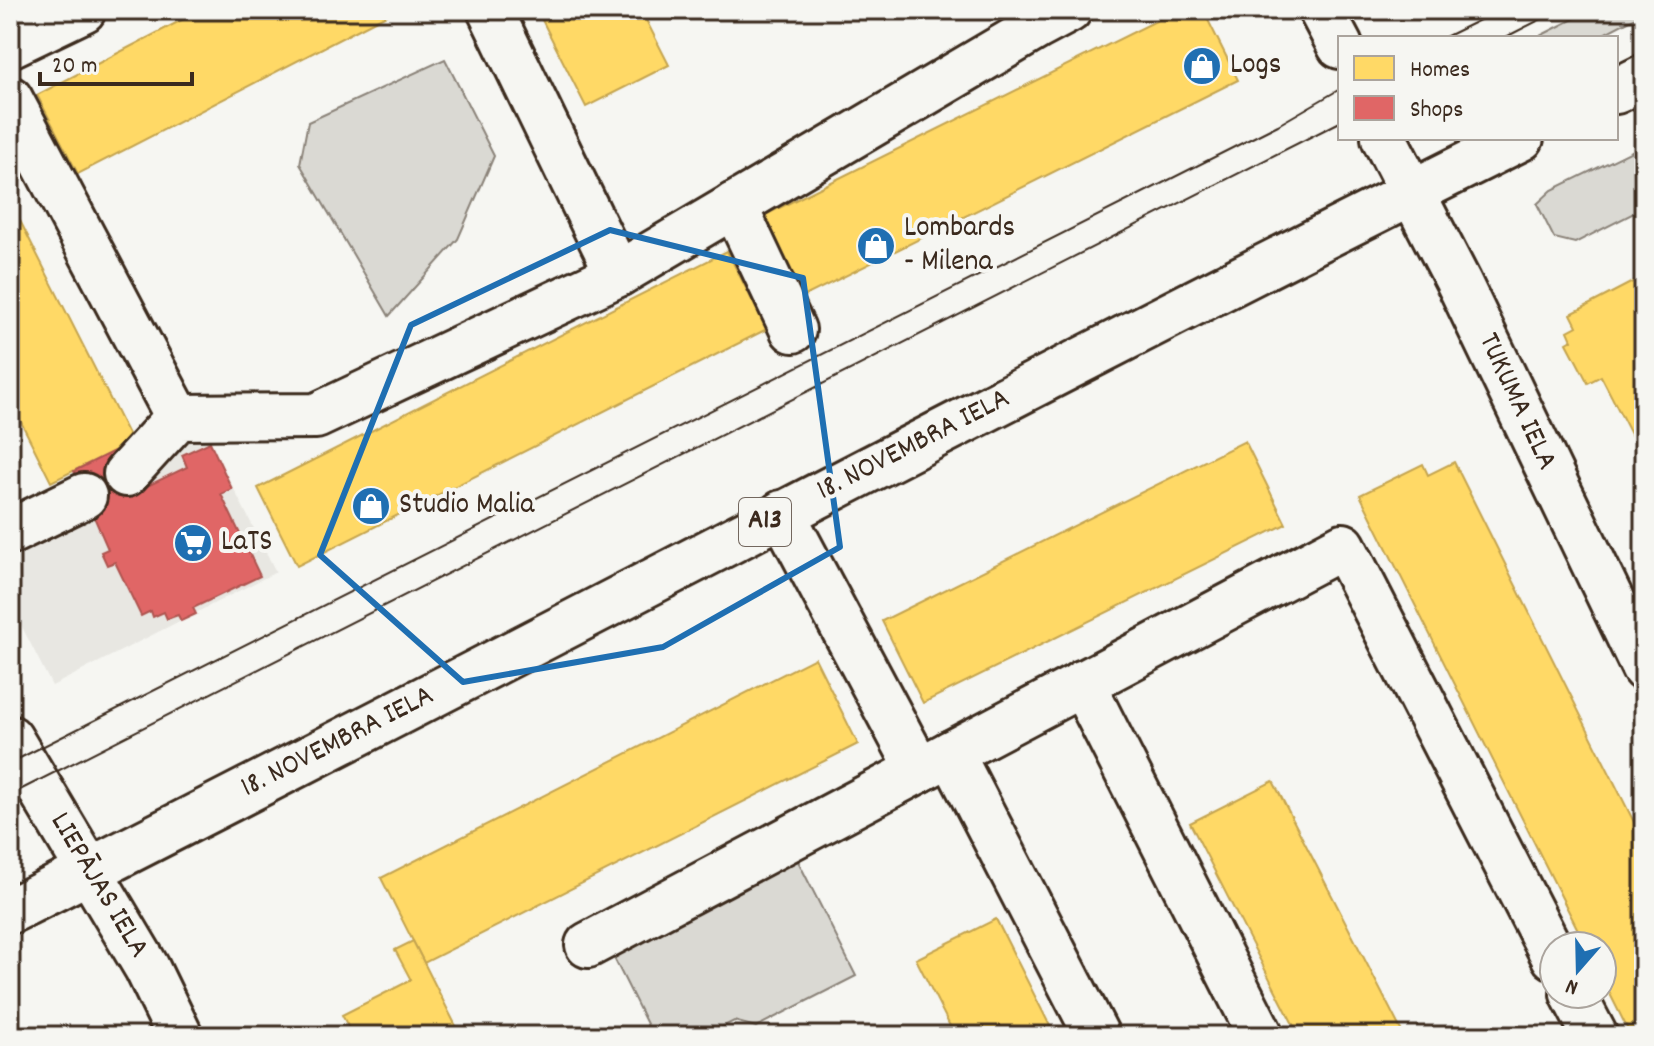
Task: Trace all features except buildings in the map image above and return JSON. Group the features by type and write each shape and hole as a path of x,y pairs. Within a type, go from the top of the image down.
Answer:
{"main road":[{"path":"10,45 83,10"},
{"path":"490,10 618,274"},
{"path":"1321,10 1338,42"},
{"path":"126,474 178,417 316,416 618,274 1044,16"},
{"path":"1618,90 1644,77"},
{"path":"10,99 178,417"},
{"name":"TUKUMA IELA","path":"1385,140 1459,283 1644,668"},
{"name":"18. NOVEMBRA IELA","path":"10,911 782,513 1517,140"},
{"path":"734,205 793,330"},
{"path":"10,532 84,496"},
{"path":"782,513 935,761 1097,1036"},
{"path":"588,945 1343,546 1540,930"},
{"path":"1082,683 1261,1036"},
{"name":"LIEPĀJAS IELA","path":"10,738 147,968 180,1036"},
{"path":"1581,1010 1595,1036"}],"highlighted area":[{"path":"610,230 803,278 840,547 663,647 463,682 320,555 411,325"}],"shaded area":[{"path":"1591,10 1644,10 1644,13 1600,36 1540,36"},
{"path":"445,59 494,156 458,239 389,316 300,164 308,122"},
{"path":"1644,145 1644,208 1575,243 1554,238 1537,204 1552,190"},
{"path":"207,436 276,572 52,686 10,603 10,506 138,441"},
{"path":"795,855 856,976 756,1027 734,1021 704,1036 653,1036 609,948"}],"tram line":[{"path":"1447,36 1500,10"},
{"path":"1508,36 1559,10"},
{"path":"10,763 1278,125 1338,90"},
{"path":"10,795 1338,123"}],"place":[{"name":"Logs","path":"1202,66"},
{"name":"Lombards - Milena","path":"876,246"},
{"name":"Studio Malia","path":"371,506"},
{"name":"LaTS","path":"193,543"}]}
